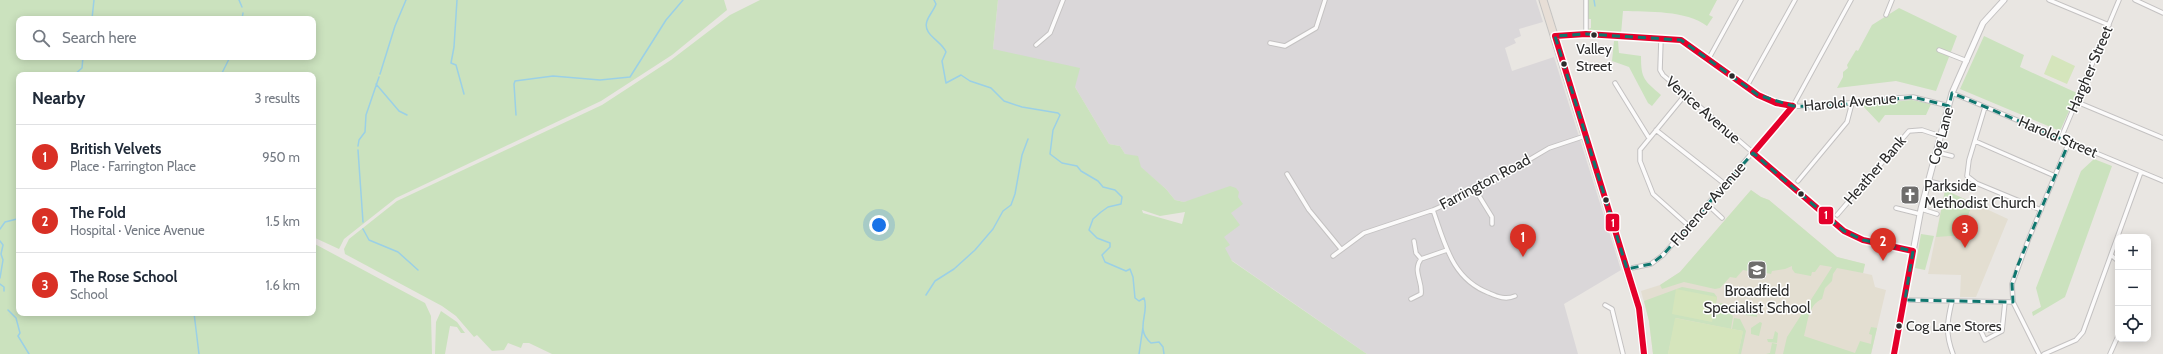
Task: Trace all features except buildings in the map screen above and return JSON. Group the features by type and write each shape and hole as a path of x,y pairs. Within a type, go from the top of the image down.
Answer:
{"highway":[{"path":"1543,0 1639,308 1644,354"}],"street":[{"path":"1036,45 1050,33 1063,0"},
{"path":"1270,43 1285,46 1316,28 1325,0"},
{"path":"1586,0 1586,34"},
{"path":"1708,60 1741,0"},
{"path":"1746,88 1795,0"},
{"name":"Florence Avenue","path":"1627,269 1652,264 1663,255 1690,227 1793,106 1849,0"},
{"path":"1886,15 1892,0"},
{"name":"Cog Lane","path":"1894,354 1920,212 1952,93 1983,23 2004,0"},
{"path":"2049,0 2109,25"},
{"name":"Hargher Street","path":"2061,138 2119,0"},
{"path":"2134,0 2163,13"},
{"path":"2148,6 2150,0"},
{"name":"Harold Avenue","path":"1555,36 1586,34 1681,40 1746,88 1776,103 1793,106 1819,107 1878,99 1913,97 1949,106"},
{"name":"Venice Avenue","path":"1660,39 1660,70 1663,75 1844,231 1863,240 1913,252"},
{"path":"1939,50 1967,60"},
{"path":"1615,83 1649,138"},
{"name":"Harold Street","path":"1952,93 2163,181"},
{"path":"1685,95 1640,150 1640,161 1653,194 1690,227"},
{"path":"2077,102 2163,138"},
{"path":"1798,181 1848,122 1852,103"},
{"path":"1985,107 1967,176 1976,183 2040,210"},
{"path":"1656,130 1726,185"},
{"name":"Heather Bank","path":"1836,215 1909,132 1922,130 1940,136"},
{"name":"Farrington Road","path":"1333,256 1364,233 1433,210 1476,191 1549,148 1586,135"},
{"path":"1975,141 2055,176"},
{"path":"2039,354 2013,302 2012,284 2040,210 2069,142"},
{"path":"1936,152 1952,156"},
{"path":"2044,354 2076,340 2083,332 2141,172"},
{"path":"1287,174 1309,210 1341,249"},
{"path":"1928,181 1945,185"},
{"path":"1476,191 1492,217 1492,224"},
{"path":"1708,205 1722,218"},
{"path":"1896,208 1937,214"},
{"path":"1433,210 1447,250 1460,274 1476,288 1508,299 1515,296"},
{"path":"1414,241 1416,253 1420,259"},
{"path":"1411,299 1421,294 1422,289 1416,269 1420,259 1447,250"},
{"path":"2111,255 2115,258"},
{"path":"1905,300 2013,302"},
{"path":"1952,301 1947,324 1947,338 1953,354"},
{"path":"2002,331 2005,302"},
{"path":"1605,305 1612,309 1616,318 1623,354"},
{"path":"1980,329 1987,330 2002,331 1985,340 1980,329"},
{"path":"2110,354 2115,342"}],"highlighted area":[{"path":"1586,34 1681,40 1758,95 1793,106 1819,107 1913,97 1949,106 1952,93 2069,142 2018,265 2012,284 2013,302 1905,300 1913,251 1863,240 1844,231 1753,153 1663,255 1651,264 1627,269 1555,36"}],"shaded area":[{"path":"998,0 1536,0 1543,22 1519,29 1521,36 1514,39 1516,43 1505,48 1512,71 1554,57 1621,270 1564,304 1578,354 1367,354 1211,246 1193,200 1184,202 1175,200 1166,189 1125,154 1120,146 1109,144 1075,87 993,49"},
{"name":"Broadfield Specialist School","path":"1751,190 1761,197 1769,200 1837,257 1865,264 1863,273 1872,275 1875,287 1886,290 1871,354 1653,354 1649,321 1641,291 1660,285 1680,272"},
{"path":"1945,190 2008,219 1976,297 1960,297 1961,275 1928,274"}],"green space":[{"path":"0,0 724,0 727,10 672,55 601,101 396,198 344,239 339,249 316,238 316,72 16,72 16,316 316,316 316,245 425,303 431,316 432,354 0,354"},
{"path":"760,0 998,0 993,49 1080,68 1075,87 1109,144 1120,146 1125,154 1138,156 1141,167 1166,189 1175,200 1184,202 1230,186 1236,188 1239,192 1238,197 1243,204 1231,213 1240,225 1224,237 1230,245 1225,248 1232,261 1367,354 552,354 529,343 523,343 521,348 508,343 504,350 492,351 477,335 474,337 456,316 442,306 345,254 344,249 349,239 397,201 602,105 671,60 730,15","holes":["1142,210 1160,216 1185,212 1182,224 1143,213"]},
{"path":"1588,0 1717,0 1709,15 1713,17 1707,26 1689,17 1678,14 1623,11 1621,34 1591,33 1588,29 1591,28 1591,19 1588,19"},
{"path":"1899,8 1957,36 1936,91 1896,81 1837,88 1843,77 1843,72 1848,68 1847,65 1856,50 1858,51 1872,25"},
{"path":"1984,36 2024,55 2020,67 2077,93 2060,131 1960,89"},
{"path":"1614,41 1618,41 1619,53 1641,56 1642,70 1647,82 1661,95 1652,106 1648,103 1629,67 1612,61"},
{"path":"2052,55 2075,66 2067,84 2044,74"},
{"path":"1912,100 1931,104 1926,115 1885,115 1879,123 1862,105"},
{"path":"2094,159 2112,166 2065,297 2033,316 2032,312 2041,307 2036,288 2081,171"},
{"path":"1751,190 1761,197 1769,200 1837,257 1865,264 1863,273 1837,268 1833,274 1832,281 1825,288 1822,299 1814,305 1811,310 1804,336 1855,353 1860,341 1871,344 1872,335 1869,334 1871,327 1877,328 1871,354 1783,354 1787,337 1832,267 1820,265 1815,272 1812,272 1811,276 1795,273 1792,266 1785,269 1772,271 1771,274 1748,269 1748,271 1743,270 1736,278 1730,277 1720,288 1715,289 1684,282 1662,289 1660,285 1680,272"},
{"path":"1945,190 1973,203 1966,220 1965,235 1936,237"},
{"path":"1921,234 1934,236 1925,270 1915,268"},
{"path":"1682,287 1714,293 1717,297 1716,304 1722,303 1728,312 1733,316 1731,329 1676,318 1668,354 1653,354 1649,321 1644,301"},
{"path":"1676,289 1717,297 1712,322 1672,314"},
{"path":"1742,309 1757,313 1757,317 1746,315"},
{"path":"441,311 457,322 465,333 461,333 457,327 450,326 445,354 435,354 436,322"},
{"path":"1675,318 1743,331 1738,354 1668,354"},
{"path":"1734,318 1740,319 1746,331 1741,354 1738,354 1743,331 1732,329"},
{"path":"1760,322 1762,323 1759,336 1751,334 1751,328"},
{"path":"1775,331 1778,333 1777,343 1768,342 1767,339 1773,339"},
{"path":"1772,343 1777,344 1775,354 1766,354 1770,353"}],"waterway":[{"path":"92,16 94,0"},
{"path":"239,0 242,7"},
{"path":"380,74 395,26 406,0"},
{"path":"457,0 454,47 451,63 456,65 464,94"},
{"path":"516,115 515,81 553,76 600,80 630,77 666,20 683,0"},
{"path":"934,0 936,4 926,26 930,34 941,44 946,52 942,61 946,83 961,75 970,81 991,88 1004,101 1022,107 1058,113 1060,115 1053,130 1050,154 1062,163 1077,166 1081,171 1098,181 1103,187 1115,190 1122,197 1121,204 1108,207 1093,219 1089,230 1097,238 1110,243 1110,247 1102,255 1105,262 1126,271 1130,269 1133,277 1135,298 1139,301 1144,298 1145,309 1143,327 1146,338 1151,343 1159,342 1163,347 1164,354"},
{"path":"1594,0 1595,6"},
{"path":"77,72 82,68 83,60"},
{"path":"222,72 228,60"},
{"path":"358,146 359,140 365,132 366,115 379,77"},
{"path":"376,84 399,111 407,115"},
{"path":"926,295 935,281 954,269 975,250 993,229 1003,211 1011,205 1015,194 1022,155 1028,139"},
{"path":"358,150 363,222"},
{"path":"0,229 5,222 16,219"},
{"path":"363,229 369,240 398,252 418,270"},
{"path":"0,241 3,245 1,254 3,260 0,278"},
{"path":"0,284 4,287 4,291"},
{"path":"8,310 16,318 20,333 18,336 29,354"},
{"path":"194,316 199,354"},
{"path":"1139,354 1143,327"}],"transit line":[{"name":"1","path":"1555,36 1586,34 1681,40 1758,95 1776,103 1793,106"},
{"name":"1","path":"1555,36 1639,308 1644,354"},
{"name":"1","path":"1753,153 1793,106"},
{"name":"1","path":"1753,153 1844,231 1863,240 1913,251"},
{"name":"1","path":"1894,354 1913,251"}],"place":[{"name":"Valley Street","path":"1594,35"},
{"name":"Parkside Methodist Church","path":"1910,195"},
{"name":"The Rose School","path":"1965,248"},
{"name":"British Velvets","path":"1523,257"},
{"name":"The Fold","path":"1883,261"},
{"name":"Broadfield Specialist School","path":"1757,270"},
{"name":"Cog Lane Stores","path":"1899,326"}]}
